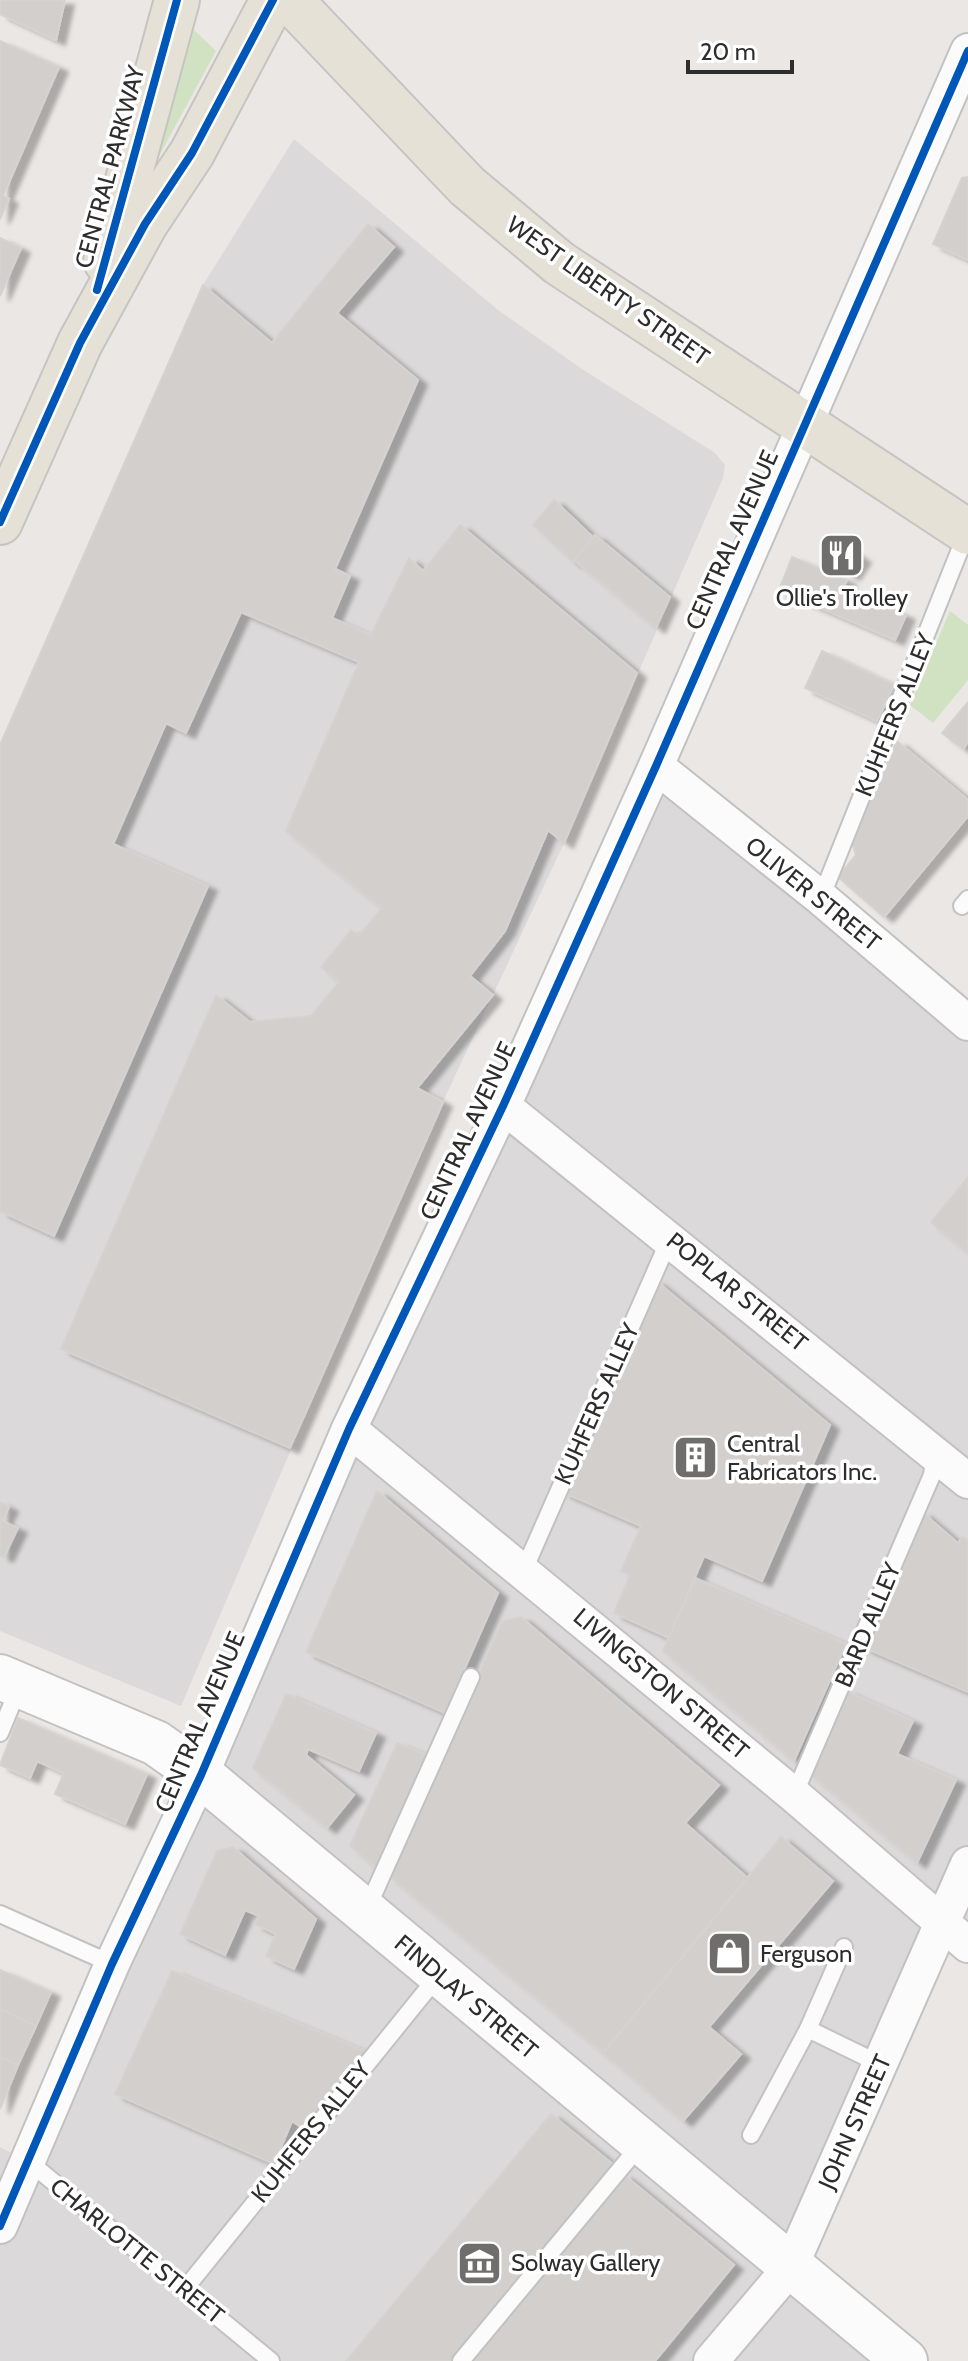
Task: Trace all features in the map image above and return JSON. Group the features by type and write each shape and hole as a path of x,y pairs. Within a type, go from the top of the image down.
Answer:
{"main road":[{"name":"CENTRAL PARKWAY","path":"80,343 113,239 177,0"},
{"name":"CENTRAL PARKWAY","path":"0,522 80,343 145,224 192,153 273,0"},
{"name":"WEST LIBERTY STREET","path":"290,0 425,144 499,215 559,263 968,531"}],"street":[{"name":"CENTRAL AVENUE","path":"0,2226 14,2154 112,1964 201,1775 349,1429 503,1106 806,424 956,118 968,51"},
{"name":"OLIVER STREET","path":"656,766 821,898 968,1023"},
{"name":"POPLAR STREET","path":"503,1106 968,1481"},
{"name":"LIVINGSTON STREET","path":"349,1429 794,1795 955,1935"},
{"name":"FINDLAY STREET","path":"10,1682 156,1743 201,1775 905,2361"},
{"name":"JOHN STREET","path":"711,2361 790,2268 880,2064 955,1935 968,1864"}],"lane":[{"name":"KUHFERS ALLEY","path":"821,898 968,531"},
{"name":"KUHFERS ALLEY","path":"524,1570 670,1238"},
{"name":"BARD ALLEY","path":"794,1795 932,1475 935,1452"},
{"path":"365,1913 471,1677"},
{"path":"0,1733 10,1682"},
{"path":"0,1914 112,1964"},
{"path":"751,2135 808,2029 844,1947"},
{"name":"KUHFERS ALLEY","path":"184,2290 439,1975"},
{"path":"808,2029 880,2064"},
{"path":"461,2361 642,2143"},
{"name":"CHARLOTTE STREET","path":"14,2154 271,2361"}],"shaded area":[{"path":"294,139 498,310 582,369 715,453 725,465 723,478 564,843 411,1170 181,1706 0,1631 0,745 203,285"},
{"path":"656,766 968,1023 968,1945 943,1925 790,2268 905,2361 0,2361 0,2147 27,2161"}],"green space":[{"path":"194,30 216,51 159,156 157,153"},
{"path":"950,611 968,625 968,680 933,723 910,705"}],"building":[{"path":"0,0 65,0 56,40 0,14"},
{"path":"0,41 59,67 3,196 9,199 0,219"},
{"path":"968,177 968,260 933,244 962,178"},
{"path":"368,224 394,247 337,313 418,380 335,569 350,576 332,618 371,635 409,558 423,571 460,525 637,673 564,843 548,830 505,931 470,976 493,995 417,1088 443,1102 290,1448 61,1349 216,995 250,1022 311,1016 339,982 321,967 351,930 359,936 382,908 286,831 359,662 241,612 186,733 166,723 113,844 208,886 54,1236 0,1211 0,745 203,285 272,343"},
{"path":"0,238 21,248 0,296"},
{"path":"554,500 593,537 573,562 533,525"},
{"path":"595,535 670,597 656,628 574,560"},
{"name":"Ollie's Trolley","path":"833,537 862,558 851,575 821,554"},
{"path":"792,557 847,580 843,588 906,615 895,640 779,590"},
{"path":"822,651 894,685 877,721 805,688"},
{"path":"968,702 968,742 963,749 942,733"},
{"path":"897,741 968,800 968,816 884,917 838,877 856,855 852,842"},
{"path":"968,1177 968,1253 931,1222"},
{"name":"Central Fabricators Inc.","path":"655,1280 830,1425 762,1581 704,1556 669,1638 614,1613 630,1575 621,1571 641,1526 562,1492"},
{"path":"377,1491 498,1593 445,1713 306,1652"},
{"path":"0,1502 9,1507 2,1521 18,1528 4,1557 0,1555"},
{"path":"922,1512 958,1543 963,1537 968,1541 968,1692 863,1647"},
{"path":"695,1578 846,1644 794,1761 663,1651"},
{"path":"521,1617 719,1785 685,1823 749,1879 603,2053 389,1876 502,1621"},
{"path":"846,1691 913,1721 897,1754 956,1780 917,1863 809,1773"},
{"path":"286,1694 376,1733 359,1771 308,1749 306,1755 354,1795 327,1828 253,1768"},
{"path":"18,1718 147,1774 125,1824 55,1794 64,1773 37,1761 30,1778 0,1765"},
{"path":"397,1743 427,1755 377,1869 350,1846"},
{"name":"Ferguson","path":"781,1837 833,1881 709,2027 741,2054 683,2121 603,2053"},
{"path":"233,1847 316,1919 294,1969 266,1956 276,1934 255,1924 259,1916 245,1910 225,1955 180,1934 217,1851"},
{"path":"0,1970 51,1992 36,2026 0,2009"},
{"path":"172,1971 369,2053 304,2129 292,2121 274,2164 115,2094"},
{"path":"0,2009 36,2026 18,2065 0,2057"},
{"path":"0,2057 18,2065 0,2109"},
{"name":"Solway Gallery","path":"551,2114 615,2166 453,2361 346,2361"},
{"path":"623,2174 734,2265 655,2361 470,2361"}],"cycle path":[{"path":"97,290 177,0"},
{"path":"0,522 80,343 145,224 192,153 273,0"},
{"path":"0,2226 112,1964 201,1775 349,1429 503,1106 656,766 968,51"}],"place":[{"name":"Ollie's Trolley","path":"842,556"},
{"name":"Central Fabricators Inc.","path":"696,1458"},
{"name":"Ferguson","path":"729,1954"},
{"name":"Solway Gallery","path":"480,2263"}]}
